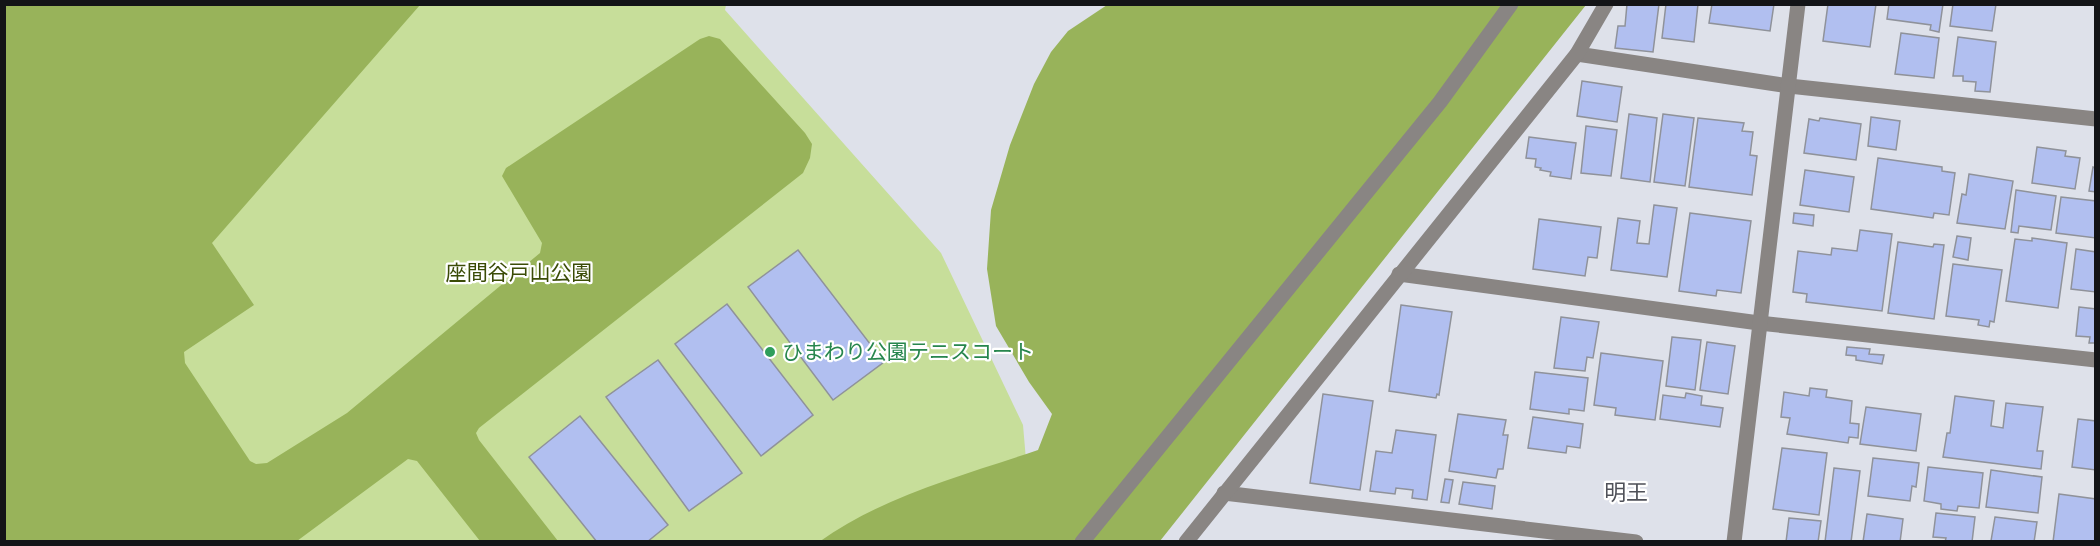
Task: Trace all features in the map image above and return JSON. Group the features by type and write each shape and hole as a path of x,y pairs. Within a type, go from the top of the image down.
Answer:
{"street":[{"path":"1082,542 1440,102 1511,4"},
{"path":"1186,542 1577,54 1606,4"},
{"path":"1734,542 1798,4"},
{"path":"1577,54 1789,86 2096,119"},
{"path":"1399,274 1759,323 2096,360"},
{"path":"1224,493 1636,542"}],"green space":[{"name":"座間谷戸山公園","path":"4,5 726,5 725,10 941,253 1023,425 1033,541 5,541"},
{"path":"4,5 420,5 212,243 254,305 184,352 185,363 250,461 256,464 267,463 347,413 540,253 542,243 502,176 506,168 700,39 709,36 720,39 805,133 812,144 810,158 803,173 479,428 476,433 479,440 558,541 480,541 417,461 408,459 297,541 5,541"},
{"path":"1107,5 1586,5 1160,541 819,542 844,526 897,499 1038,450 1052,414 1029,382 996,326 987,269 991,210 1010,145 1034,84 1051,52 1068,31"}],"building":[{"path":"1627,4 1659,4 1653,52 1615,48 1618,26 1625,26"},
{"path":"1666,4 1698,4 1694,42 1662,38"},
{"path":"1712,4 1774,4 1770,31 1709,23"},
{"path":"1828,4 1876,4 1870,47 1823,41"},
{"path":"1889,4 1943,4 1939,32 1930,30 1931,25 1887,19"},
{"path":"1953,4 1996,4 1992,31 1950,26"},
{"path":"1901,33 1939,38 1934,78 1895,74"},
{"path":"1958,37 1996,42 1990,92 1975,91 1976,82 1963,81 1963,76 1953,76"},
{"path":"1582,81 1622,87 1617,122 1577,116"},
{"path":"1629,114 1657,118 1650,182 1621,178"},
{"path":"1663,114 1694,118 1685,186 1654,182"},
{"path":"1871,117 1900,121 1896,150 1868,146"},
{"path":"1698,118 1744,123 1742,131 1753,132 1750,155 1757,156 1752,195 1689,187"},
{"path":"1820,118 1861,124 1856,160 1804,153 1809,119 1819,121"},
{"path":"1586,126 1617,130 1611,176 1581,173"},
{"path":"1529,137 1576,143 1571,179 1550,176 1551,172 1535,167 1536,159 1526,158"},
{"path":"2037,147 2066,151 2065,156 2080,158 2075,189 2032,183"},
{"path":"1878,158 1942,167 1942,171 1955,173 1949,215 1934,213 1933,218 1871,209"},
{"path":"2093,167 2096,168 2096,192 2089,191"},
{"path":"1805,170 1854,177 1849,212 1800,205"},
{"path":"1969,174 2013,181 2005,229 1957,223 1962,194 1966,195"},
{"path":"2016,190 2056,196 2051,230 2019,226 2018,233 2011,232"},
{"path":"2061,197 2096,201 2096,238 2056,233"},
{"path":"1654,205 1677,208 1667,277 1611,270 1618,218 1640,221 1637,243 1649,244"},
{"path":"1690,213 1751,221 1741,293 1717,290 1716,296 1679,291"},
{"path":"1794,213 1814,215 1813,226 1793,223"},
{"path":"1539,219 1601,227 1597,258 1588,257 1585,276 1533,269"},
{"path":"1860,230 1892,234 1882,311 1806,302 1807,294 1793,292 1798,251 1831,255 1832,248 1857,251"},
{"path":"1957,236 1971,238 1968,260 1953,257"},
{"path":"2032,238 2067,243 2058,308 2006,301 2015,239 2032,241"},
{"path":"1898,242 1933,247 1934,244 1944,245 1934,319 1888,313"},
{"path":"2076,249 2096,252 2096,292 2071,289"},
{"path":"798,250 884,362 833,400 748,287"},
{"path":"1953,264 2002,270 1994,322 1990,321 1989,327 1978,325 1979,320 1946,316"},
{"path":"727,304 813,415 761,456 675,344"},
{"path":"1401,305 1452,312 1439,395 1437,394 1436,398 1389,391"},
{"path":"2079,307 2096,309 2096,343 2089,343 2090,337 2076,336"},
{"path":"1561,317 1599,322 1593,358 1587,357 1585,371 1554,368"},
{"path":"1672,337 1701,340 1695,390 1666,386"},
{"path":"1707,342 1735,346 1728,394 1700,390"},
{"path":"1847,347 1870,349 1869,354 1884,355 1882,364 1856,360 1856,356 1846,355"},
{"path":"1601,353 1663,361 1655,420 1615,415 1616,408 1594,405"},
{"path":"658,360 742,473 689,511 606,397"},
{"path":"1535,372 1588,378 1584,411 1569,409 1569,414 1530,409"},
{"path":"1810,388 1827,390 1826,397 1852,401 1850,423 1859,424 1858,438 1849,437 1848,443 1787,434 1790,418 1781,417 1784,392 1809,396"},
{"path":"1686,393 1702,396 1701,405 1723,408 1720,427 1660,419 1663,395 1685,398"},
{"path":"1323,394 1373,401 1360,490 1310,483"},
{"path":"1955,396 1994,401 1991,426 2003,428 2006,403 2043,407 2037,451 2043,451 2041,469 1943,457 1947,433 1950,433"},
{"path":"1866,407 1921,414 1916,451 1860,444"},
{"path":"1458,414 1506,420 1503,435 1508,435 1503,469 1498,469 1496,478 1449,471"},
{"path":"580,416 668,525 647,542 597,542 529,457"},
{"path":"1533,417 1583,424 1580,448 1567,446 1566,453 1528,448"},
{"path":"2078,419 2096,421 2096,470 2072,467"},
{"path":"1396,430 1436,435 1427,500 1412,498 1413,490 1396,488 1395,494 1370,491 1376,451 1392,453"},
{"path":"1782,448 1827,453 1819,515 1773,509"},
{"path":"1873,458 1919,463 1916,487 1912,486 1910,501 1868,496"},
{"path":"1928,467 1983,473 1979,508 1958,506 1957,511 1941,509 1941,504 1924,501"},
{"path":"1834,468 1860,471 1851,542 1825,542"},
{"path":"1991,470 2042,477 2038,513 1986,507"},
{"path":"1445,479 1453,480 1449,503 1441,502"},
{"path":"1463,482 1495,486 1492,509 1459,504"},
{"path":"2059,494 2096,499 2096,542 2053,542"},
{"path":"1936,513 1975,517 1972,542 1945,542 1946,538 1933,537"},
{"path":"1867,514 1903,519 1900,542 1863,542"},
{"path":"1995,517 2037,522 2034,542 1991,541"},
{"path":"1789,518 1821,521 1818,542 1786,542"}],"place":[{"name":"ひまわり公園テニスコート","path":"770,352"}],"district":[{"name":"明王","path":"1626,492"}]}
